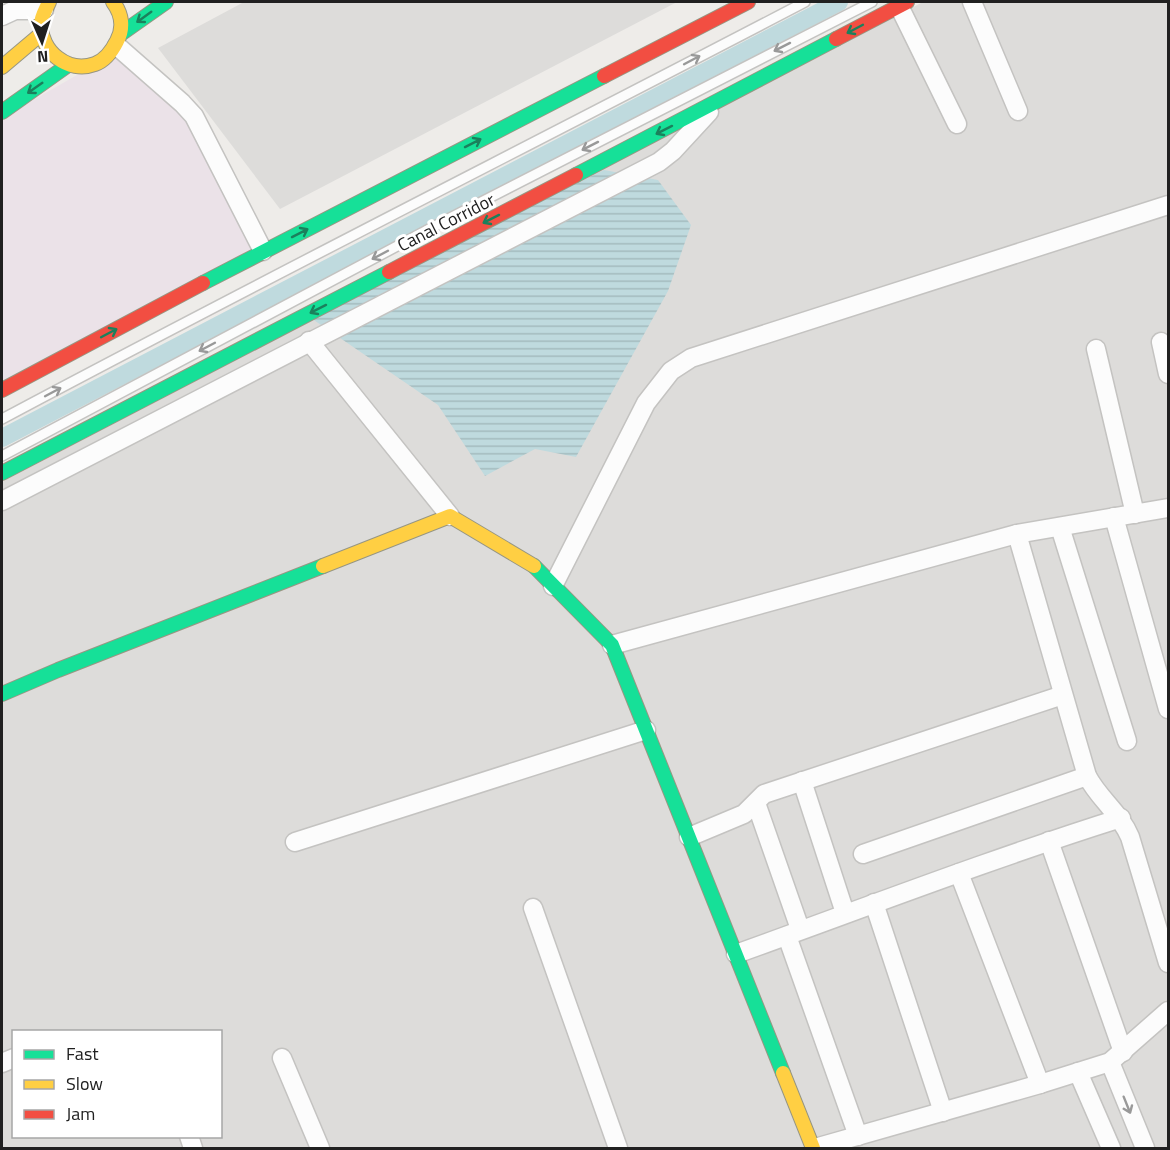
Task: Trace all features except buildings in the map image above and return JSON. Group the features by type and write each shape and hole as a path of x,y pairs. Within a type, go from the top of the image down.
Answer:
{"street":[{"path":"113,2 121,19 119,40"},
{"path":"2,16 15,10 46,6 40,22 46,48 68,65 82,67 96,64 108,57 119,40 165,2"},
{"path":"2,390 263,252 748,2"},
{"path":"972,2 1018,111"},
{"path":"903,4 957,124"},
{"name":"Canal Corridor","path":"2,473 903,4"},
{"path":"2,67 41,34"},
{"path":"119,40 194,116 263,252"},
{"path":"2,112 68,65"},
{"path":"2,501 659,162 673,152 719,101"},
{"path":"553,586 646,403 671,371 691,358 1168,205"},
{"path":"309,341 450,516 530,562 612,645 814,1149 1040,1084 1117,1057 1168,1011"},
{"path":"1161,342 1168,374"},
{"path":"1096,349 1135,514"},
{"path":"612,645 1017,534 1168,508"},
{"path":"2,694 450,516"},
{"path":"1114,517 1168,709"},
{"path":"1060,527 1127,741"},
{"path":"1017,534 1087,776 1097,792 1120,818 1130,837 1168,963"},
{"path":"689,837 744,814 764,794 1063,695"},
{"path":"295,842 646,729"},
{"path":"863,854 1087,776"},
{"path":"802,781 845,913"},
{"path":"756,803 858,1136"},
{"path":"736,954 845,913 1120,818"},
{"path":"1049,841 1145,1149"},
{"path":"959,873 1040,1084"},
{"path":"874,903 943,1112"},
{"path":"533,908 618,1149"},
{"path":"282,1058 320,1149"},
{"path":"1078,1072 1111,1149"}],"lane":[{"path":"2,419 164,332 805,2"},
{"path":"2,456 448,219 872,2"}],"shaded area":[{"path":"244,2 677,2 280,209 158,48"},
{"path":"923,2 1168,2 1168,1148 2,1148 2,482"},
{"path":"117,52 180,106 257,249 2,388 2,118"}],"water":[{"path":"604,170 658,180 691,225 668,291 576,457 535,449 485,476 438,405 305,314"}],"waterway":[{"path":"2,438 839,2"}],"traffic: fast":[{"path":"122,33 166,2"},
{"path":"576,175 836,39"},
{"path":"2,112 68,65"},
{"path":"203,283 604,76"},
{"path":"2,473 389,272"},
{"path":"2,694 323,566"},
{"path":"534,566 612,645 783,1073"}],"traffic: slow":[{"path":"49,2 41,21 45,43 57,58 75,66 95,64 105,58 113,48 121,31 121,21 113,2"},
{"path":"2,67 41,34"},
{"path":"323,566 450,516 534,566"},
{"path":"783,1073 813,1148"}],"traffic: jam":[{"path":"604,76 748,2"},
{"path":"836,39 907,2"},
{"path":"389,272 576,175"},
{"path":"2,390 203,283"}]}
